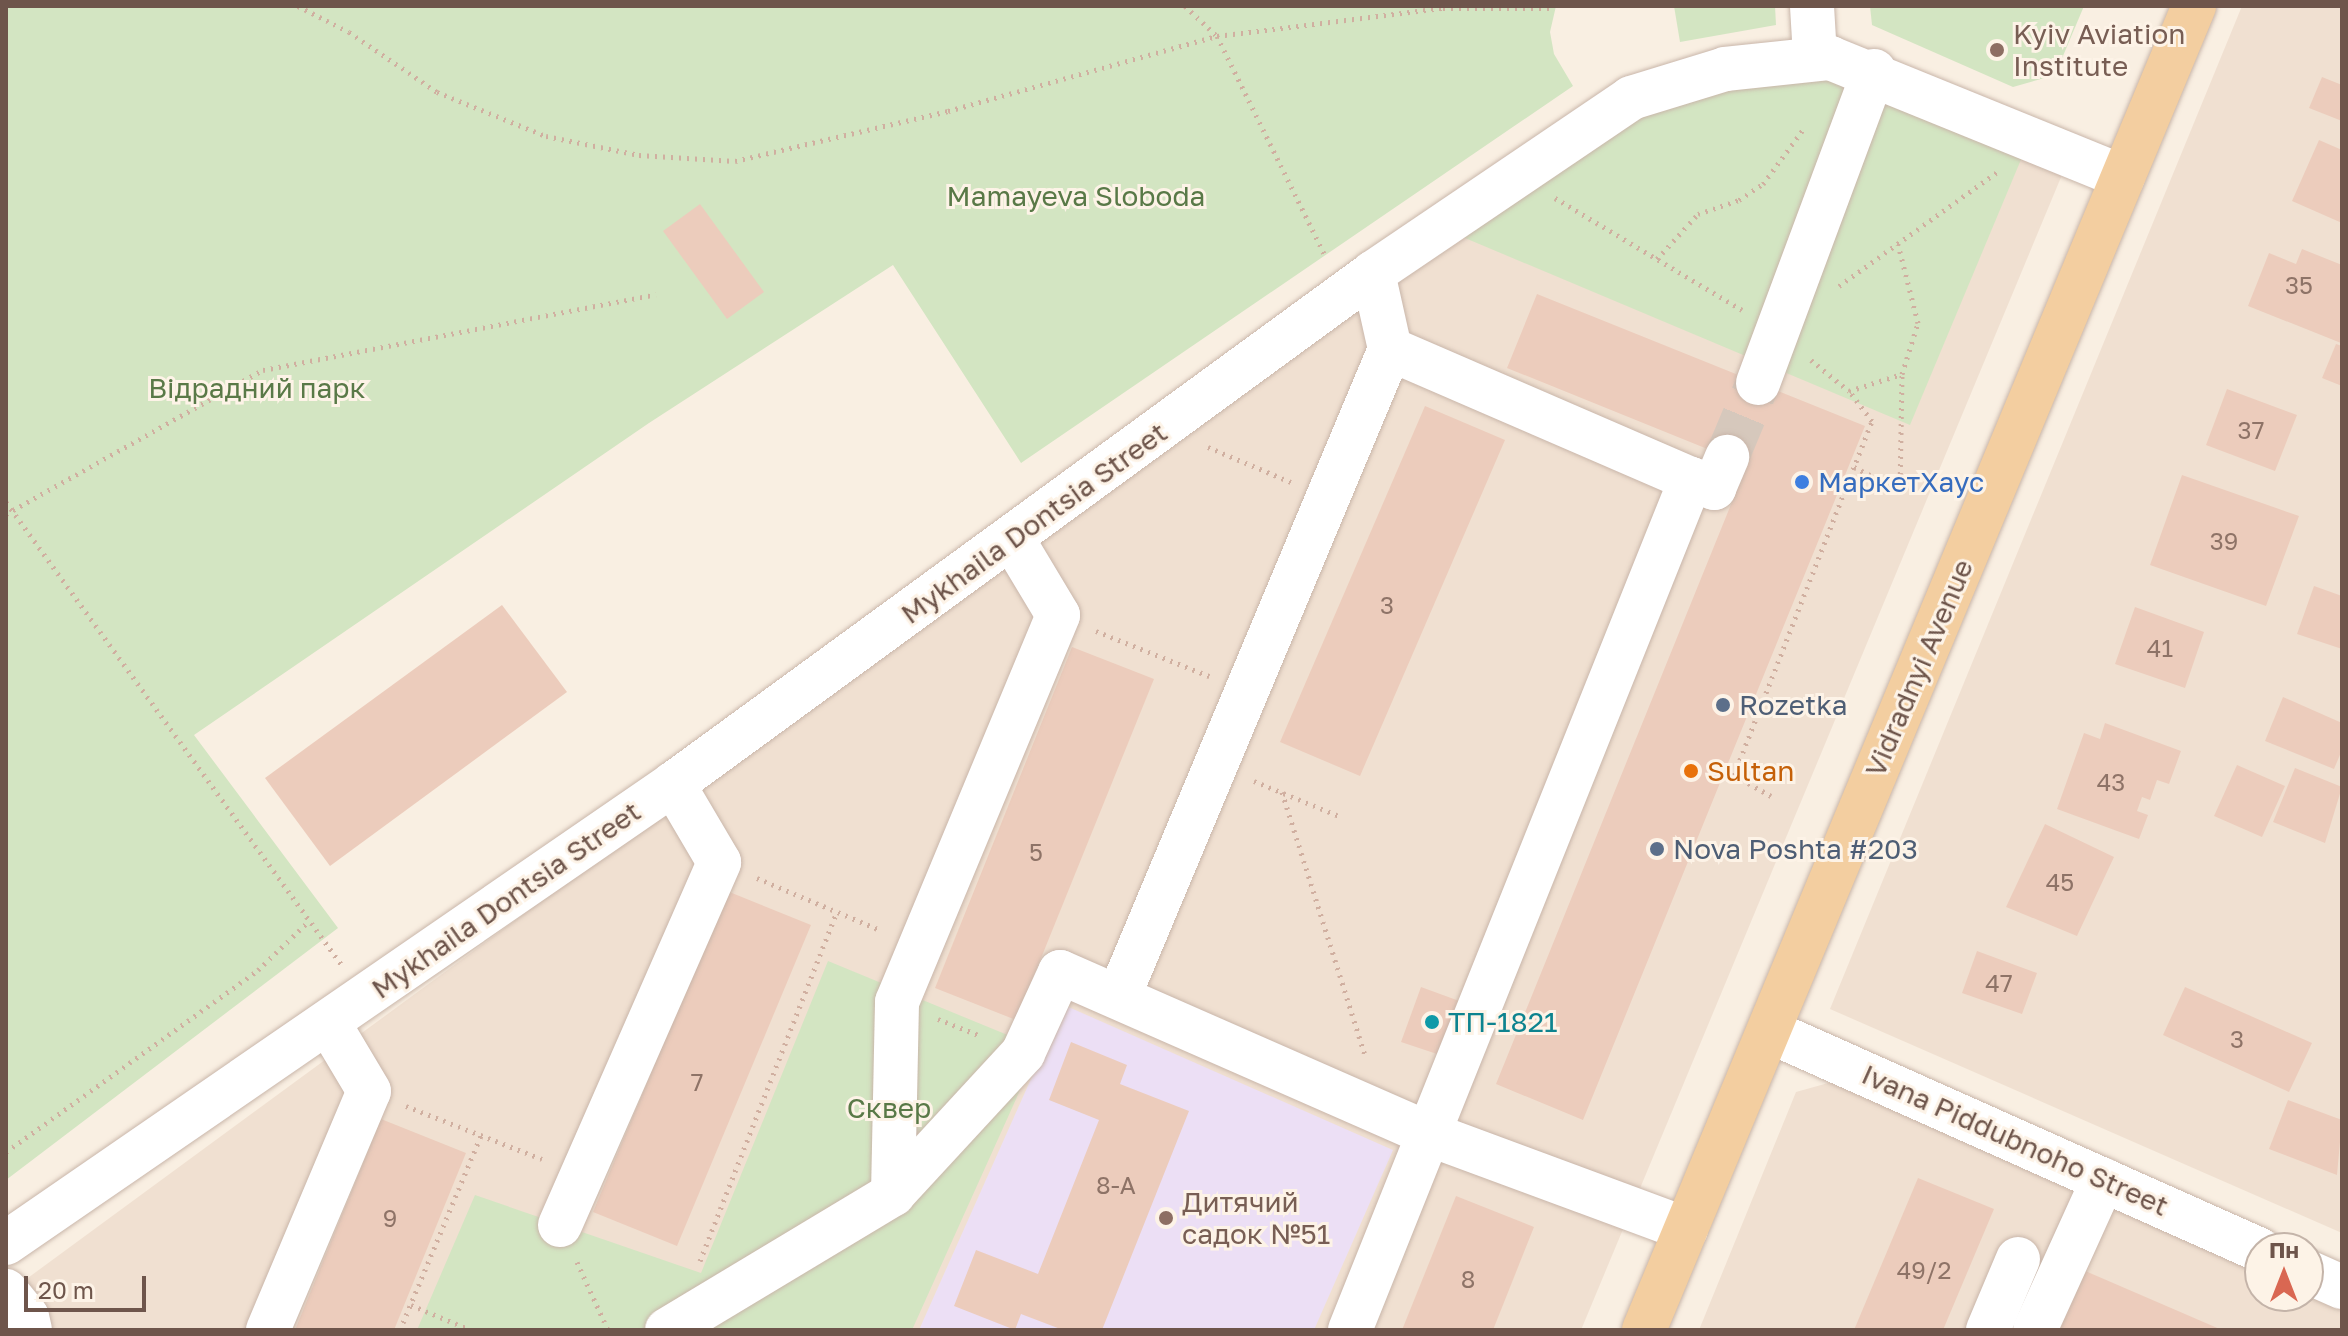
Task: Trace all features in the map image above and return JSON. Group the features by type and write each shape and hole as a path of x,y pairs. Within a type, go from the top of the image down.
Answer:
{"main road":[{"name":"Vidradnyi Avenue","path":"1644,1330 2194,6"}],"street":[{"path":"1812,6 1815,56"},
{"name":"Mykhaila Dontsia Street","path":"6,1243 329,1024 673,784 1013,540 1373,273 1631,98 1716,71 1815,56 1874,71 2123,177"},
{"path":"1758,383 1874,71"},
{"path":"1119,996 1390,349 1373,273"},
{"path":"1350,1330 1429,1134 1709,468 1390,349"},
{"path":"893,1194 897,1002 1058,615 1013,540"},
{"path":"560,1225 719,862 673,784"},
{"path":"667,1330 893,1194 1023,1053 1060,972 1429,1134 1686,1229"},
{"path":"268,1330 369,1091 329,1024"},
{"name":"Ivana Piddubnoho Street","path":"1769,1031 2244,1243"},
{"path":"2035,1330 2103,1180"},
{"path":"1988,1330 2018,1259"},
{"path":"6,1291 27,1317 30,1330"}],"path":[{"path":"298,6 349,32 437,92 546,136 639,155 735,161 948,111 1217,36 1443,8 1555,8"},
{"path":"1185,6 1217,36 1330,266"},
{"path":"1657,259 1698,214 1739,200 1763,184 1809,122"},
{"path":"1854,467 1900,490 1902,374 1918,323 1898,244"},
{"path":"9,512 263,370 656,294"},
{"path":"1771,796 1734,775 1872,421 1849,391 1777,331"},
{"path":"1849,391 1902,374"},
{"path":"1199,444 1327,498"},
{"path":"6,502 9,512 365,997"},
{"path":"1058,615 1247,691"},
{"path":"1216,766 1339,816"},
{"path":"1282,792 1362,1054 1372,1065"},
{"path":"719,862 918,947"},
{"path":"697,1267 837,912"},
{"path":"6,1152 258,970 309,921"},
{"path":"897,1002 1023,1053"},
{"path":"369,1091 580,1175"},
{"path":"400,1330 481,1135"},
{"path":"560,1225 608,1330"},
{"path":"411,1305 471,1330"}],"shaded area":[{"path":"2242,6 2342,6 2342,1233 1830,1009"},
{"path":"1777,71 2064,170 1581,1330 6,1330 6,1294 1452,233"},
{"name":"Дитячий садок №51","path":"1064,1005 1393,1150 1314,1330 919,1330"},
{"path":"1839,1080 2244,1265 2244,1312 2324,1312 2324,1301 2342,1309 2342,1330 1699,1330 1796,1092"}],"green space":[{"path":"6,6 1556,6 1550,32 1554,54 1573,86 1021,463 893,265 649,423 194,735 338,928 6,1180"},
{"path":"1674,6 1775,6 1776,25 1680,42"},
{"name":"Kyiv Aviation Institute","path":"1870,6 2084,6 2055,75 2013,87 1872,25"},
{"path":"1822,70 2025,150 1910,425 1453,233 1635,107"},
{"name":"Сквер","path":"828,961 1039,1048 912,1330 417,1330 475,1195 701,1273"}],"building":[{"path":"2322,77 2342,85 2342,121 2309,108"},
{"path":"2319,140 2342,150 2342,223 2292,201"},
{"path":"700,204 764,292 727,319 663,231"},
{"path":"2302,249 2342,265 2341,343 2248,306 2269,253 2296,264"},
{"path":"1537,294 1865,426 1583,1120 1496,1084 1747,465 1507,368"},
{"path":"2336,344 2342,346 2342,386 2322,378"},
{"path":"2227,389 2297,415 2275,471 2206,445"},
{"path":"1425,406 1505,440 1360,776 1280,742"},
{"path":"2182,475 2299,516 2266,606 2150,565"},
{"path":"2314,586 2342,596 2342,649 2297,634"},
{"path":"502,605 567,692 330,866 265,778"},
{"path":"2135,607 2204,632 2185,688 2115,664"},
{"path":"1072,647 1154,679 1016,1020 935,988"},
{"path":"2283,697 2342,723 2342,750 2334,769 2265,741"},
{"path":"2105,723 2181,751 2169,784 2157,780 2150,800 2142,797 2137,811 2148,815 2139,839 2057,809 2084,733 2100,739"},
{"path":"2237,765 2285,786 2262,837 2214,816"},
{"path":"2295,768 2342,787 2325,843 2273,822"},
{"path":"2045,824 2114,857 2077,936 2006,907"},
{"path":"727,891 811,925 677,1246 593,1212"},
{"path":"1977,951 2037,973 2022,1014 1962,993"},
{"name":"ТП-1821","path":"1421,987 1462,1002 1443,1056 1401,1042"},
{"path":"2185,987 2312,1043 2289,1092 2163,1035"},
{"path":"1071,1042 1127,1065 1120,1084 1189,1111 1102,1330 1063,1330 1021,1314 1015,1330 954,1306 976,1250 1038,1274 1099,1120 1049,1100"},
{"path":"2288,1100 2342,1120 2337,1175 2269,1149"},
{"path":"381,1119 466,1153 394,1330 295,1330"},
{"path":"1918,1178 1994,1209 1943,1330 1854,1330"},
{"path":"1456,1196 1534,1227 1493,1330 1402,1330"},
{"path":"2083,1270 2222,1330 2057,1330"}],"tunnel":[{"path":"1727,457 1758,383"}],"place":[{"name":"Kyiv Aviation Institute","path":"1997,50"},
{"name":"МаркетХаус","path":"1802,482"},
{"name":"Rozetka","path":"1723,705"},
{"name":"Sultan","path":"1691,771"},
{"name":"Nova Poshta #203","path":"1657,849"},
{"name":"ТП-1821","path":"1432,1022"},
{"name":"Дитячий садок №51","path":"1166,1218"}],"park label":[{"name":"Mamayeva Sloboda","path":"1076,196"},
{"name":"Відрадний парк","path":"257,388"}]}
